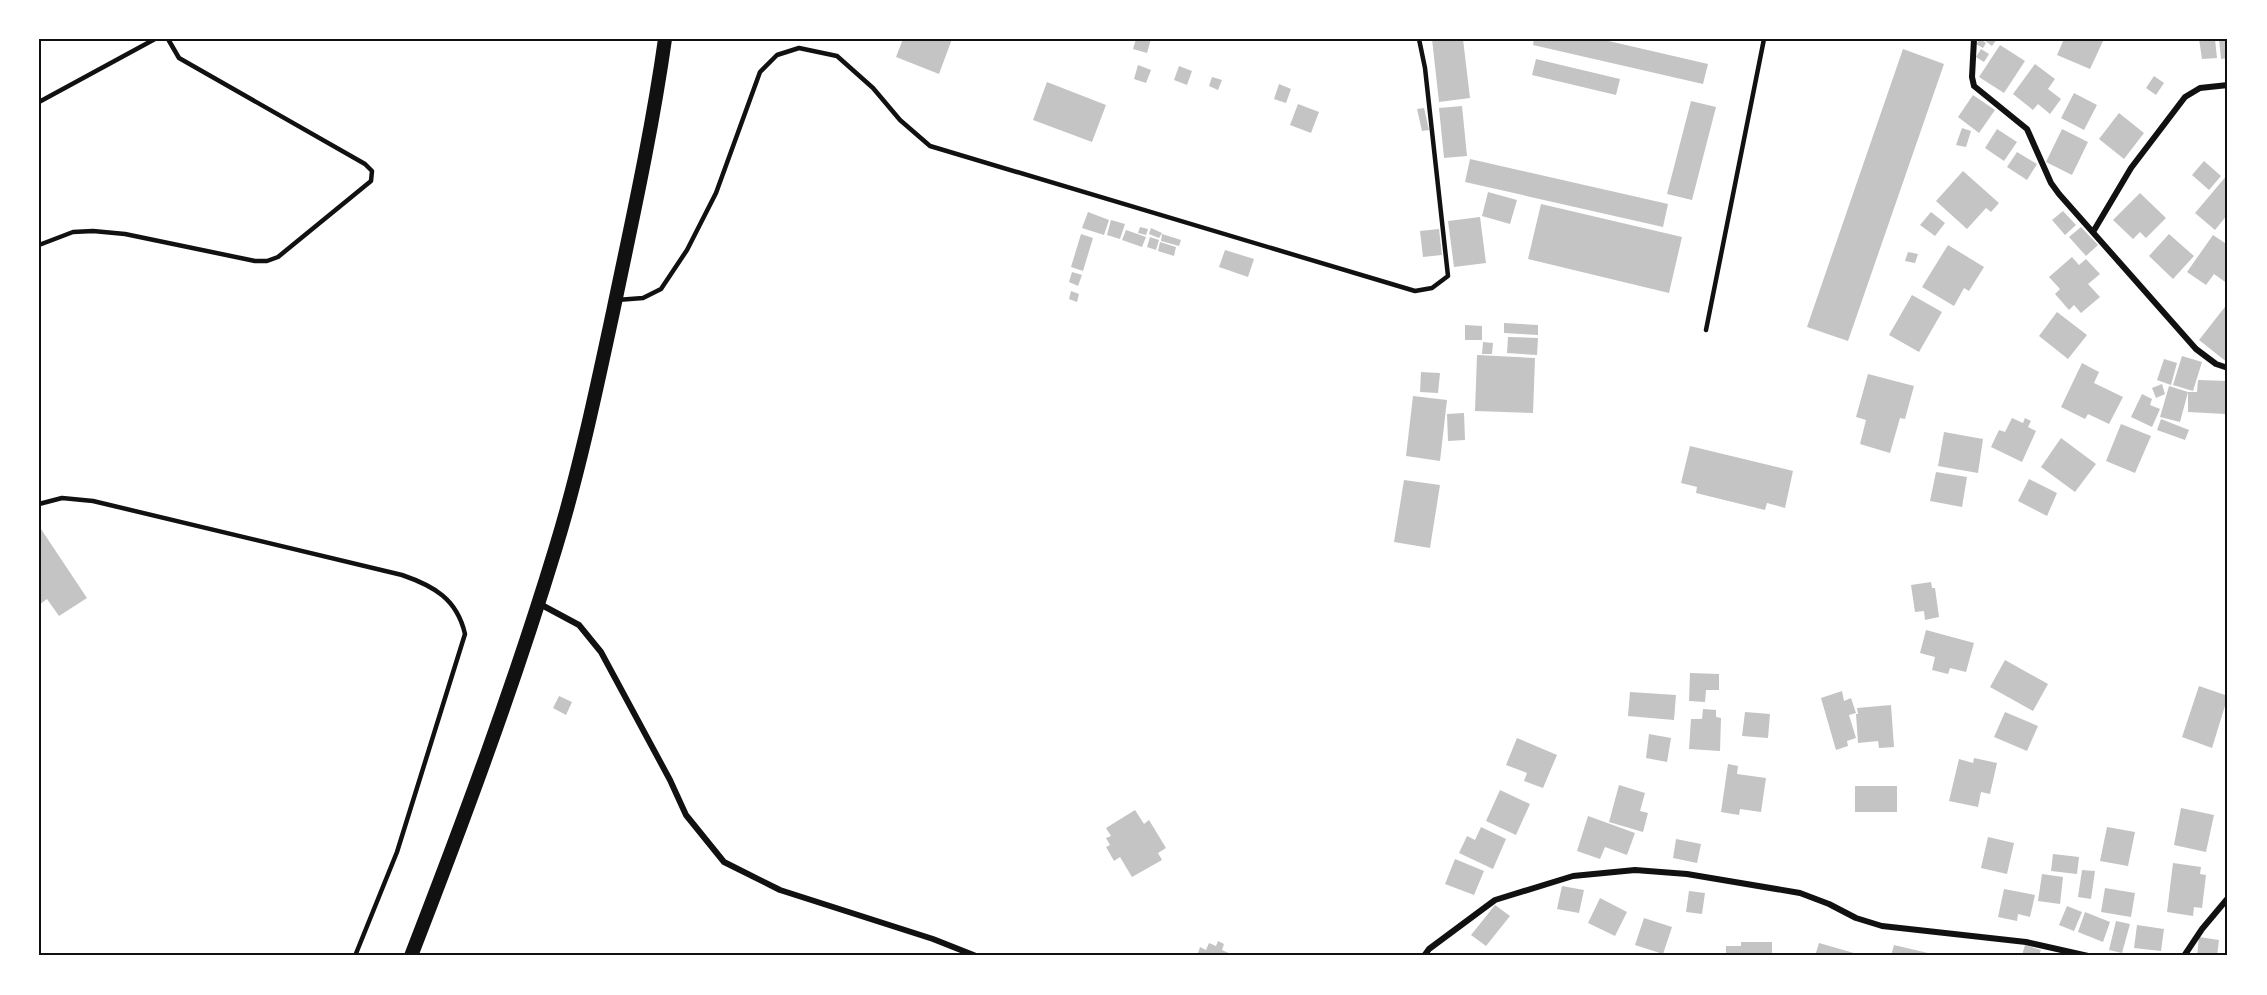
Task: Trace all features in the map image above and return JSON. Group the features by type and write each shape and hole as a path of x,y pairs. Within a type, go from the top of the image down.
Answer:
{"main road":[{"path":"411,956 471,803 556,549 592,410 653,122 665,39"}],"street":[{"path":"1974,39 1971,77 1974,86 2027,129 2051,183 2196,349 2216,364 2228,368"},
{"path":"2093,232 2131,168 2185,97 2200,88 2228,86"},
{"path":"537,603 579,625 601,652 670,780 686,815 724,862 780,890 933,939 975,956"},
{"path":"1424,956 1495,900 1573,876 1635,870 1687,874 1800,893 1856,918 1882,926 2026,942 2088,956"},
{"path":"2184,956 2202,929 2228,898"}],"lane":[{"path":"39,102 155,39"},
{"path":"39,245 73,232 93,231 125,234 255,261 267,261 278,256 371,181 372,171 365,164 180,58 168,39"},
{"path":"615,300 643,298 661,289 687,250 716,193 760,72 777,55 799,48 837,56 873,88 900,120 930,146 1415,291 1424,291 1448,276 1425,68 1419,39"},
{"path":"1706,330 1764,39"},
{"path":"39,504 62,498 93,501 402,575 420,581 444,595 452,606 463,625 465,634 397,852 355,956"}],"building":[{"path":"903,39 952,39 939,74 896,57"},
{"path":"1136,39 1151,39 1147,53 1133,49"},
{"path":"1432,39 1463,39 1470,98 1439,102"},
{"path":"1534,39 1600,39 1708,64 1703,84 1533,45"},
{"path":"1980,39 1986,43 1983,48 1976,44"},
{"path":"1983,39 1997,39 1992,46"},
{"path":"2064,39 2104,39 2090,69 2057,55"},
{"path":"2199,39 2215,39 2217,58 2202,59"},
{"path":"2219,39 2228,39 2228,58 2221,59"},
{"path":"2000,45 2025,61 2004,93 1979,77"},
{"path":"1903,49 1944,64 1848,341 1807,327"},
{"path":"1981,49 1989,54 1984,62 1976,57"},
{"path":"1536,59 1620,79 1616,95 1532,75"},
{"path":"2035,64 2055,79 2048,89 2061,99 2050,114 2038,104 2033,110 2013,94"},
{"path":"1138,65 1151,70 1146,83 1134,79"},
{"path":"1179,66 1192,71 1187,85 1174,80"},
{"path":"2154,76 2164,83 2156,95 2146,88"},
{"path":"1212,77 1222,80 1218,90 1209,86"},
{"path":"1047,82 1106,105 1092,142 1033,120"},
{"path":"1279,84 1291,89 1286,103 1274,99"},
{"path":"2074,93 2097,105 2084,130 2061,118"},
{"path":"1973,95 1995,110 1979,133 1958,117"},
{"path":"1691,101 1716,107 1692,200 1667,194"},
{"path":"1298,104 1319,112 1311,133 1290,125"},
{"path":"1462,106 1467,156 1444,158 1439,108"},
{"path":"1424,108 1429,130 1422,131 1417,109"},
{"path":"2119,113 2144,133 2124,159 2099,139"},
{"path":"1962,128 1971,131 1966,147 1956,145"},
{"path":"1997,129 2017,142 2004,161 1985,148"},
{"path":"2062,129 2088,142 2072,175 2046,162"},
{"path":"2017,152 2037,164 2027,180 2007,167"},
{"path":"1470,159 1668,204 1663,227 1465,182"},
{"path":"2204,161 2221,176 2209,190 2192,175"},
{"path":"1963,171 1999,203 1991,212 1986,208 1967,229 1936,201"},
{"path":"2228,174 2228,214 2215,230 2195,213"},
{"path":"1488,192 1517,200 1510,224 1482,216"},
{"path":"2140,193 2166,218 2146,238 2140,232 2133,239 2113,220"},
{"path":"1541,204 1682,237 1669,293 1528,259"},
{"path":"2063,211 2076,225 2065,235 2052,220"},
{"path":"1088,212 1109,220 1104,235 1082,228"},
{"path":"1931,212 1945,223 1935,236 1920,225"},
{"path":"1480,217 1486,263 1454,267 1448,221"},
{"path":"1111,220 1125,224 1120,239 1107,235"},
{"path":"1140,227 1148,229 1146,235 1138,233"},
{"path":"2081,227 2098,245 2086,256 2069,237"},
{"path":"1151,228 1162,233 1159,238 1149,234"},
{"path":"1439,229 1442,255 1423,257 1420,231"},
{"path":"1126,230 1146,237 1142,247 1122,240"},
{"path":"1081,234 1093,238 1083,271 1071,267"},
{"path":"1162,234 1181,240 1179,246 1161,241"},
{"path":"2169,234 2194,256 2173,279 2149,256"},
{"path":"2213,235 2228,245 2228,284 2214,274 2206,285 2187,272"},
{"path":"1150,237 1159,240 1156,250 1147,247"},
{"path":"1160,242 1176,247 1174,256 1158,251"},
{"path":"1948,245 1984,267 1969,291 1964,288 1954,306 1922,287"},
{"path":"1225,250 1254,259 1248,277 1219,267"},
{"path":"1908,252 1918,254 1915,263 1905,261"},
{"path":"2072,257 2079,265 2086,259 2100,274 2088,284 2100,297 2081,313 2074,305 2069,310 2055,294 2060,289 2049,277"},
{"path":"1072,272 1082,275 1078,286 1069,282"},
{"path":"1071,291 1079,294 1077,302 1069,299"},
{"path":"1912,295 1942,312 1919,352 1889,335"},
{"path":"2228,303 2228,363 2199,340"},
{"path":"2057,312 2087,335 2068,359 2039,336"},
{"path":"1504,323 1538,325 1538,335 1504,333"},
{"path":"1465,325 1482,326 1482,340 1465,340"},
{"path":"1508,337 1538,338 1537,355 1507,353"},
{"path":"1483,342 1493,343 1492,354 1482,354"},
{"path":"1477,355 1535,358 1533,413 1475,411"},
{"path":"2182,356 2202,362 2193,391 2173,385"},
{"path":"2164,359 2177,363 2171,385 2157,380"},
{"path":"2082,363 2099,372 2094,383 2123,397 2109,424 2088,414 2085,419 2061,407"},
{"path":"1421,372 1440,373 1438,393 1420,392"},
{"path":"1868,374 1914,386 1905,419 1900,418 1890,453 1860,444 1866,420 1856,417"},
{"path":"2198,380 2228,381 2228,402 2225,402 2225,414 2188,412 2188,392 2197,392"},
{"path":"2162,384 2165,394 2156,398 2152,388"},
{"path":"2169,386 2188,392 2180,422 2160,417"},
{"path":"2142,394 2152,399 2150,405 2160,409 2152,427 2131,417"},
{"path":"1413,396 1447,400 1440,461 1406,456"},
{"path":"1464,413 1465,440 1448,441 1447,414"},
{"path":"2012,418 2023,423 2025,418 2031,421 2028,427 2036,431 2022,462 1991,447 1999,430 2005,432"},
{"path":"2161,419 2189,430 2185,440 2157,430"},
{"path":"2121,424 2151,436 2135,473 2106,461"},
{"path":"1944,432 1983,439 1978,473 1938,466"},
{"path":"2061,438 2096,464 2075,492 2041,467"},
{"path":"1690,446 1793,471 1785,508 1767,503 1765,510 1696,493 1697,487 1681,483"},
{"path":"1936,472 1967,477 1962,507 1930,501"},
{"path":"2029,479 2057,493 2047,516 2018,501"},
{"path":"1404,480 1440,485 1430,548 1394,542"},
{"path":"39,526 87,598 59,616 47,599 39,605"},
{"path":"1931,582 1932,588 1935,588 1939,617 1925,620 1924,611 1915,612 1911,585"},
{"path":"1926,630 1974,643 1966,672 1950,668 1948,674 1932,670 1935,657 1920,653"},
{"path":"2005,660 2048,684 2033,711 1990,687"},
{"path":"1690,673 1719,674 1719,690 1706,690 1705,702 1689,701"},
{"path":"2199,686 2228,696 2212,748 2182,737"},
{"path":"1842,691 1844,701 1851,698 1856,713 1849,715 1856,738 1847,741 1848,746 1836,750 1821,698"},
{"path":"1630,692 1676,695 1674,720 1628,716"},
{"path":"559,696 572,702 566,715 553,708"},
{"path":"1891,705 1894,747 1879,748 1878,741 1858,743 1857,708"},
{"path":"1703,709 1716,710 1716,717 1721,718 1720,751 1689,749 1691,719 1702,719"},
{"path":"1745,712 1770,714 1768,738 1742,736"},
{"path":"2005,712 2038,726 2027,751 1994,737"},
{"path":"1649,734 1671,738 1667,762 1646,758"},
{"path":"1517,738 1557,755 1543,788 1524,781 1527,773 1506,765"},
{"path":"1974,758 1997,763 1990,794 1981,792 1978,807 1949,801 1959,759 1973,763"},
{"path":"1728,764 1738,766 1737,774 1766,778 1761,812 1740,809 1739,815 1721,812"},
{"path":"1619,785 1645,793 1640,811 1648,813 1643,832 1609,822"},
{"path":"1855,786 1897,786 1897,812 1855,812"},
{"path":"1500,790 1530,804 1516,835 1486,821"},
{"path":"2181,808 2214,815 2206,852 2174,845"},
{"path":"1135,810 1144,824 1149,820 1166,848 1158,853 1162,860 1132,877 1120,857 1114,861 1106,847 1110,845 1106,838 1111,836 1106,828"},
{"path":"1588,816 1635,833 1627,855 1605,847 1600,859 1577,851"},
{"path":"1481,827 1506,839 1493,869 1459,853 1467,836 1475,840"},
{"path":"2107,827 2135,832 2128,866 2100,861"},
{"path":"1988,837 2014,843 2007,874 1981,868"},
{"path":"1676,839 1701,844 1697,863 1673,858"},
{"path":"2053,854 2079,857 2077,874 2051,871"},
{"path":"1455,859 1484,871 1474,895 1445,884"},
{"path":"2173,863 2201,867 2200,874 2206,875 2202,908 2194,907 2193,916 2167,912"},
{"path":"2082,870 2095,871 2091,899 2078,897"},
{"path":"2042,874 2063,877 2060,904 2038,901"},
{"path":"1562,886 1584,890 1579,913 1557,909"},
{"path":"2105,888 2135,893 2131,917 2101,912"},
{"path":"2004,889 2035,895 2030,917 2018,914 2017,921 1998,917"},
{"path":"1689,891 1705,893 1702,914 1686,912"},
{"path":"1600,898 1627,912 1615,936 1588,923"},
{"path":"1495,905 1510,916 1486,946 1471,935"},
{"path":"2067,906 2082,912 2074,931 2059,925"},
{"path":"2085,912 2110,922 2103,942 2078,932"},
{"path":"1644,918 1672,927 1663,954 1635,945"},
{"path":"2116,921 2130,924 2122,953 2109,950"},
{"path":"2137,925 2164,929 2161,951 2134,948"},
{"path":"2199,937 2219,940 2217,956 2197,956"},
{"path":"1218,941 1224,944 1222,950 1235,956 1197,956 1200,947 1206,950 1209,943 1216,946"},
{"path":"1741,942 1772,942 1772,956 1726,956 1726,946 1741,946"},
{"path":"1819,943 1861,955 1861,956 1815,956"},
{"path":"1894,945 1928,953 1927,956 1891,956"},
{"path":"2025,945 2041,950 2039,956 2022,955"}]}
